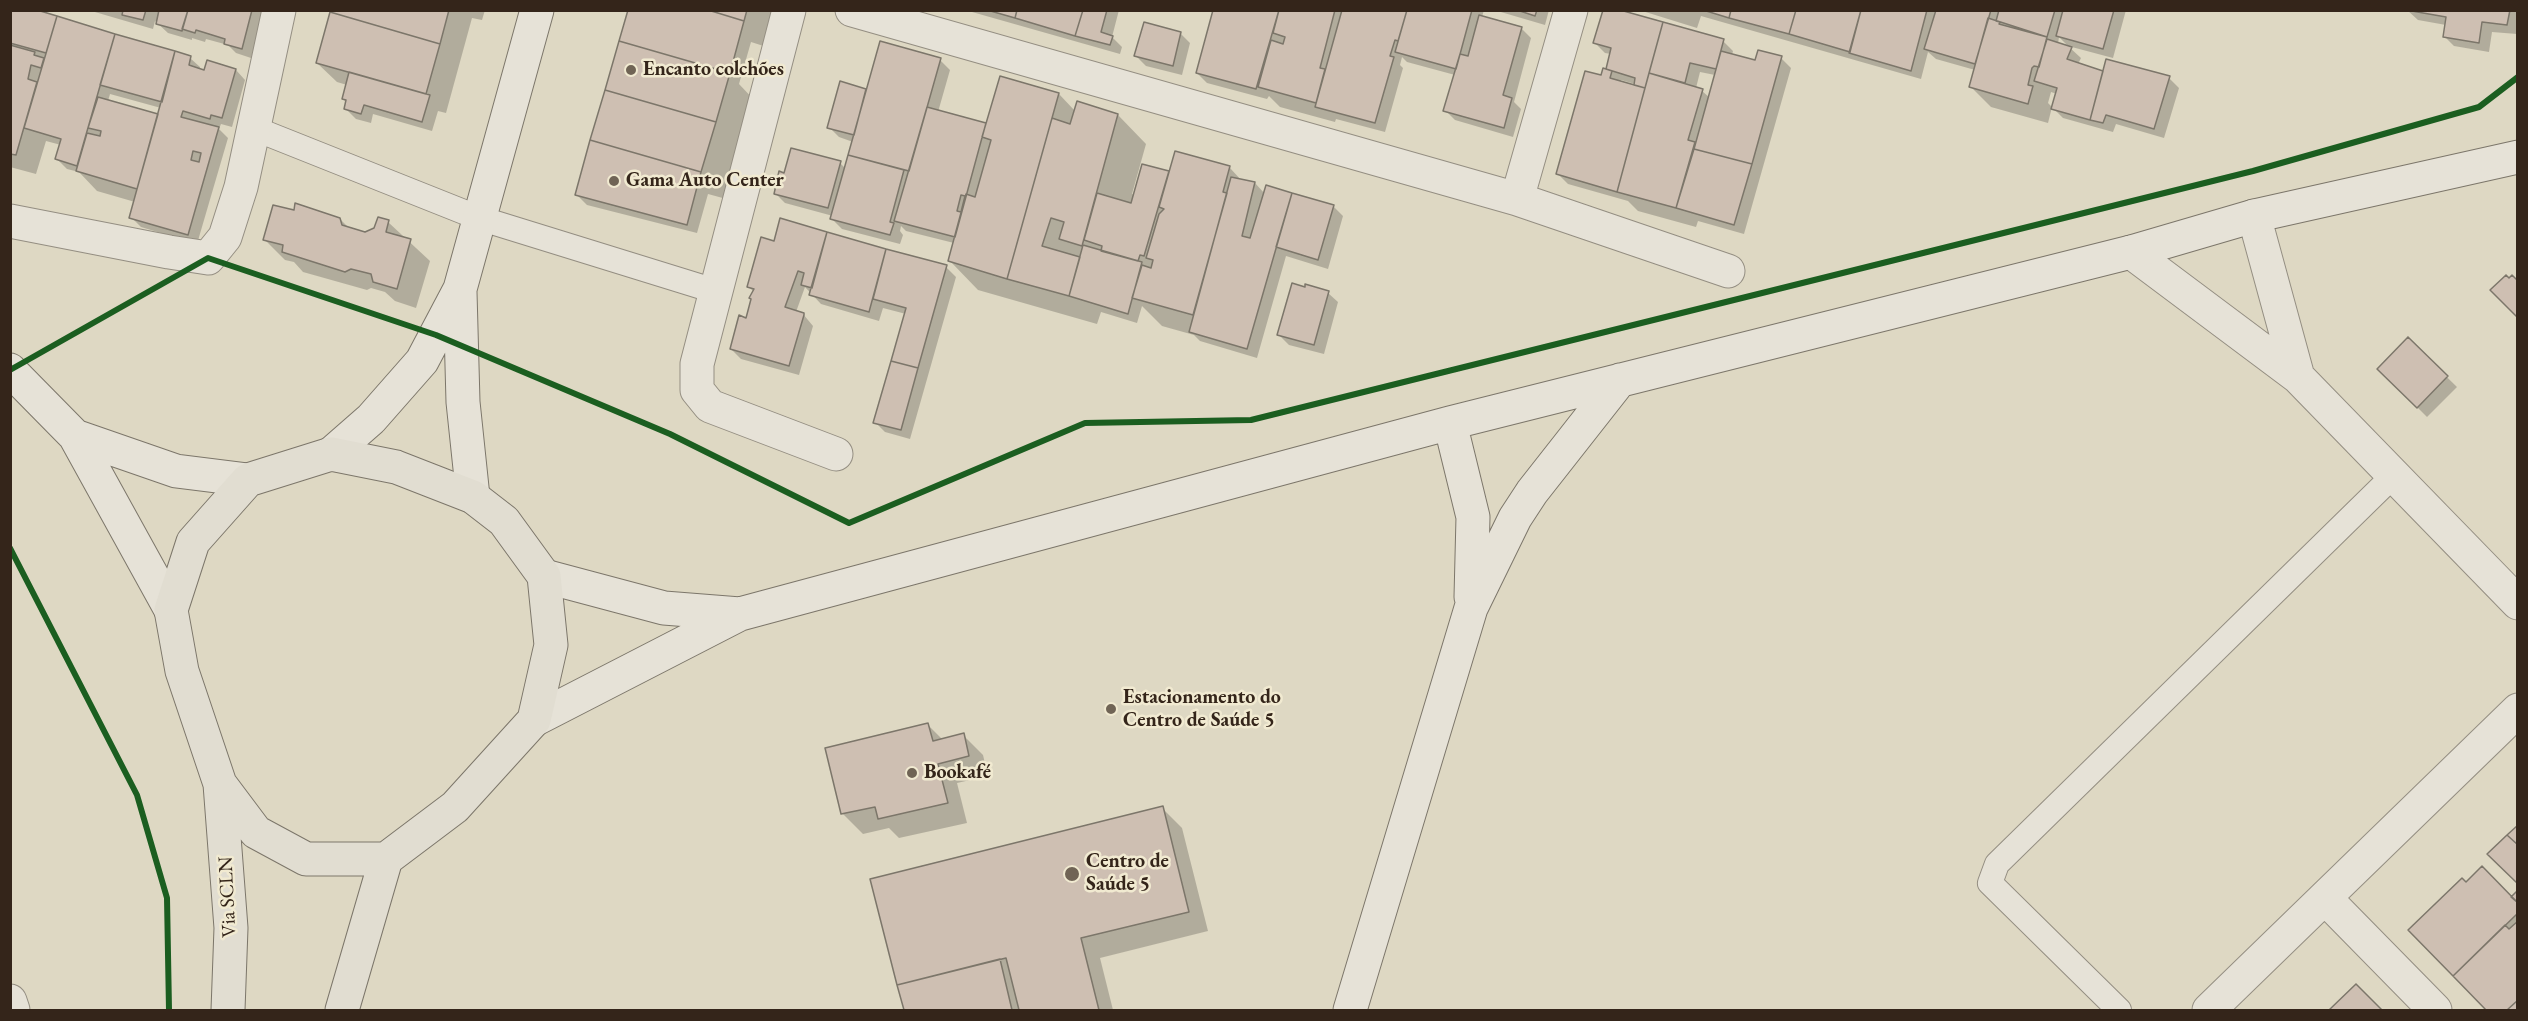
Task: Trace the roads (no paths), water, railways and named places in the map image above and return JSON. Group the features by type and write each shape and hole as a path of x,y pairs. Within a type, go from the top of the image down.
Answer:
{"main road":[{"path":"342,1011 386,859 455,807 534,720 551,645 544,576 504,521 473,497 396,467 331,454 248,480 193,542 171,610 182,671 220,784 256,832 306,859 386,859"},
{"name":"Via SCLN","path":"220,784 231,928 228,1011"}],"street":[{"path":"10,221 208,258 225,237 241,187 279,10"},
{"path":"331,454 371,419 422,361 460,289 537,10"},
{"path":"789,10 697,364 697,390 710,406 836,454"},
{"path":"852,10 1517,199 1728,271"},
{"path":"1517,199 1570,10"},
{"path":"534,720 740,614 1450,423 2131,252 2254,216 2517,157"},
{"path":"2254,216 2298,378"},
{"path":"2131,252 2298,378 2517,603"},
{"path":"460,289 463,402 473,497"},
{"path":"10,369 75,436 171,610"},
{"path":"1350,1011 1471,608 1515,518 1532,492 1620,380"},
{"path":"1450,423 1473,517 1471,608"},
{"path":"75,436 176,471 248,480"},
{"path":"544,576 664,608 740,614"},
{"path":"2209,1011 2517,710"},
{"path":"2325,898 2435,1011"},
{"path":"10,1001 13,1011"}],"lane":[{"path":"254,128 479,218 716,291"},
{"path":"2119,1011 1990,883 1997,864 2393,476"}],"place":[{"name":"Encanto colchões","path":"631,70"},
{"name":"Gama Auto Center","path":"614,181"},
{"name":"Estacionamento do Centro de Saúde 5","path":"1111,709"},
{"name":"Bookafé","path":"912,773"},
{"name":"Centro de Saúde 5","path":"1072,874"}]}
